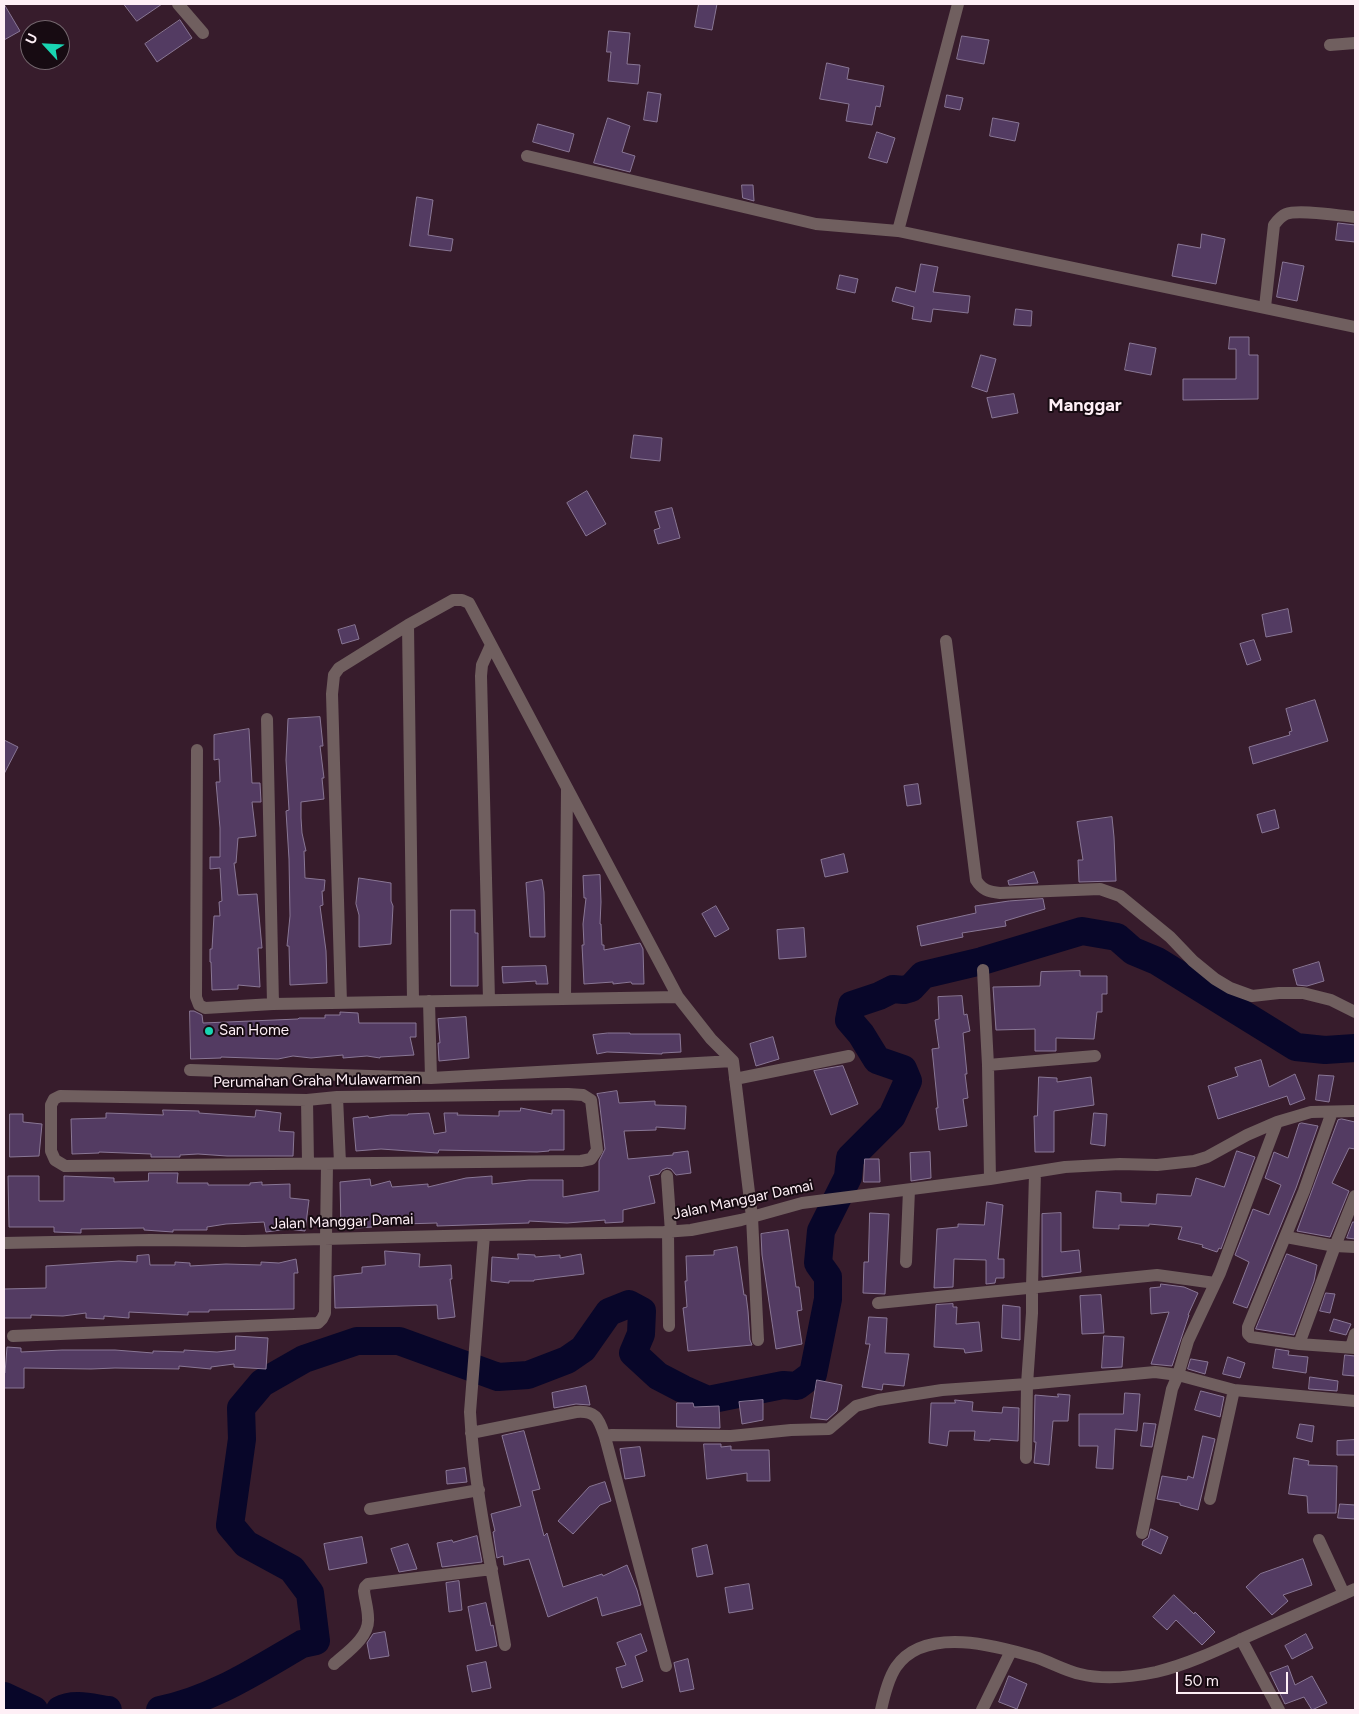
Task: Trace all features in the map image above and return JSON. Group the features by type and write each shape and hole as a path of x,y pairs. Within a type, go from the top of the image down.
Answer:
{"street":[{"path":"178,4 203,33"},
{"path":"898,231 958,4"},
{"path":"1330,45 1355,43"},
{"path":"527,156 816,224 898,231 1265,307 1308,319 1355,328"},
{"path":"1265,307 1274,225 1279,219 1286,214 1298,213 1355,216"},
{"path":"341,1003 335,838 332,694 334,675 339,668 408,625 453,600 462,600 468,603 491,645 678,996 711,1039 733,1061 752,1217 758,1340"},
{"path":"408,625 413,1001"},
{"path":"946,641 976,880 981,888 1000,894 1100,889 1120,896 1170,937 1200,967 1230,988 1252,996 1279,992 1303,993 1331,1000 1355,1012"},
{"path":"489,1000 480,676 482,665 491,645"},
{"path":"266,718 273,1004"},
{"path":"197,750 196,997 200,1005 205,1008 273,1004 678,996"},
{"path":"565,999 567,787"},
{"path":"983,970 988,1064 990,1179"},
{"path":"429,1001 431,1078"},
{"path":"735,1078 849,1056"},
{"path":"988,1064 1094,1056"},
{"path":"190,1070 431,1078 733,1061"},
{"name":"Perumahan Graha Mulawarman","path":"583,1095 591,1100 597,1150 591,1159 581,1161 65,1166 55,1160 51,1151 51,1105 54,1099 60,1096 307,1100 337,1097 583,1095"},
{"path":"13,1336 318,1323 324,1313 325,1239 334,1163 337,1097"},
{"path":"307,1100 308,1163"},
{"name":"Jalan Manggar Damai","path":"4,1242 244,1241 691,1230 752,1217 802,1203 1092,1164 1156,1165 1194,1161 1207,1157 1247,1135 1277,1122 1310,1112 1355,1111"},
{"path":"1332,1112 1286,1237 1248,1327 1248,1334 1251,1337 1299,1344 1353,1347 1355,1334"},
{"path":"1142,1533 1172,1389 1188,1341 1215,1283 1277,1122"},
{"path":"1026,1458 1035,1172"},
{"path":"667,1176 669,1326"},
{"path":"906,1262 909,1190"},
{"path":"1299,1344 1355,1196"},
{"path":"484,1235 470,1412 471,1433 505,1645"},
{"path":"1286,1237 1335,1246 1355,1247"},
{"path":"878,1303 1157,1275 1215,1283"},
{"path":"605,1437 611,1435 731,1436 791,1430 829,1429 856,1406 878,1400 942,1390 1155,1372 1178,1375 1234,1390 1355,1401"},
{"path":"1210,1499 1234,1390"},
{"path":"471,1433 583,1411 596,1416 605,1437 666,1666"},
{"path":"370,1509 479,1490"},
{"path":"881,1710 887,1687 896,1668 909,1654 929,1644 954,1641 991,1646 1039,1658 1080,1674 1108,1678 1156,1672 1202,1657 1350,1591 1319,1540"},
{"path":"334,1664 353,1646 364,1633 367,1626 368,1619 364,1591 368,1584 492,1569"},
{"path":"1241,1639 1278,1710"},
{"path":"982,1710 1011,1651"}],"building":[{"path":"4,4 20,31 4,40"},
{"path":"124,4 162,4 137,21"},
{"path":"699,4 717,4 712,30 695,27"},
{"path":"180,20 192,38 157,62 145,44"},
{"path":"609,31 630,33 627,64 640,65 638,84 608,81 611,52 607,52"},
{"path":"962,36 989,40 984,64 957,59"},
{"path":"827,63 849,68 847,79 884,86 880,107 876,106 872,125 846,121 849,104 820,99"},
{"path":"648,92 661,94 657,122 644,120"},
{"path":"947,95 963,98 960,110 945,107"},
{"path":"608,118 630,126 622,152 635,156 630,172 594,163"},
{"path":"993,118 1019,123 1015,141 990,136"},
{"path":"538,124 574,134 569,152 533,142"},
{"path":"877,132 895,138 887,163 869,158"},
{"path":"742,185 753,185 754,201 743,198"},
{"path":"417,197 433,200 428,235 453,239 451,251 410,246"},
{"path":"1338,223 1355,225 1355,242 1336,240"},
{"path":"1202,234 1225,239 1216,284 1172,276 1178,244 1200,248"},
{"path":"1283,262 1304,266 1297,301 1277,297"},
{"path":"921,264 938,267 933,292 970,296 968,313 933,309 931,322 912,319 914,307 892,301 896,287 915,292"},
{"path":"840,275 858,279 855,293 837,289"},
{"path":"1016,309 1032,311 1031,326 1014,325"},
{"path":"1230,337 1249,337 1249,355 1258,355 1258,399 1183,400 1183,379 1236,379 1236,349 1229,349"},
{"path":"1130,343 1156,348 1151,375 1125,370"},
{"path":"981,355 996,359 987,392 972,387"},
{"path":"1014,394 1018,413 992,418 987,398"},
{"path":"634,435 662,438 660,461 631,458"},
{"path":"587,491 606,524 586,536 567,503"},
{"path":"672,508 680,538 658,544 654,530 660,528 655,512"},
{"path":"1288,609 1292,632 1266,637 1262,615"},
{"path":"355,625 359,639 342,644 338,630"},
{"path":"1254,640 1261,660 1247,665 1240,644"},
{"path":"1315,700 1328,741 1253,764 1249,747 1290,735 1289,732 1292,731 1286,709"},
{"path":"320,717 323,746 320,746 324,778 322,778 324,799 301,802 301,818 306,851 304,851 305,878 325,880 324,891 322,891 323,905 320,906 326,951 327,983 290,985 289,946 287,946 290,916 286,811 289,810 286,760 288,719"},
{"path":"249,729 252,783 260,783 261,802 252,802 256,836 238,838 236,863 234,863 238,895 257,894 262,948 258,948 260,987 238,985 238,989 212,990 210,949 212,949 214,916 220,916 219,902 222,901 220,868 210,869 210,857 220,857 220,828 216,782 220,782 219,759 214,760 214,735"},
{"path":"4,740 18,747 4,774"},
{"path":"918,784 921,804 907,806 904,786"},
{"path":"1275,810 1279,828 1262,833 1257,815"},
{"path":"1112,817 1116,881 1079,882 1078,860 1083,860 1077,822"},
{"path":"844,854 848,872 825,877 821,860"},
{"path":"1034,872 1038,883 1009,885 1008,881"},
{"path":"600,875 600,924 604,950 640,943 643,949 644,984 632,984 631,982 613,984 613,982 584,984 582,945 584,945 583,924 586,898 584,898 583,876"},
{"path":"359,878 391,883 391,901 393,906 391,944 359,947 359,915 356,904"},
{"path":"542,880 545,937 530,937 526,883"},
{"path":"1043,899 1045,909 1005,921 1006,926 962,933 963,937 921,946 917,926 976,913 975,906"},
{"path":"716,906 729,929 715,937 702,914"},
{"path":"451,910 475,910 475,933 478,933 478,986 451,986"},
{"path":"804,928 806,957 779,959 777,930"},
{"path":"1319,962 1324,981 1307,986 1297,985 1293,970"},
{"path":"546,966 548,984 536,984 536,981 503,983 502,967"},
{"path":"1080,971 1080,976 1107,976 1107,994 1102,994 1102,1012 1097,1012 1094,1039 1056,1038 1056,1051 1035,1051 1035,1029 996,1030 993,987 1040,986 1041,972"},
{"path":"962,996 964,1015 967,1014 970,1031 963,1033 968,1098 963,1099 967,1126 939,1130 932,1049 939,1048 935,1020 939,1019 938,997"},
{"path":"190,1011 202,1015 203,1023 325,1018 325,1015 340,1015 340,1012 358,1013 359,1023 416,1023 416,1037 410,1037 414,1055 380,1058 367,1056 343,1058 343,1055 311,1058 293,1056 278,1059 221,1057 191,1059"},
{"path":"466,1017 469,1058 439,1061 438,1019"},
{"path":"608,1033 680,1034 681,1052 662,1054 607,1052 597,1054 593,1035"},
{"path":"773,1037 779,1059 756,1066 750,1044"},
{"path":"1261,1060 1269,1087 1295,1074 1305,1099 1290,1105 1287,1096 1218,1119 1208,1086 1238,1076 1235,1068"},
{"path":"843,1066 858,1104 831,1115 814,1071"},
{"path":"1319,1075 1334,1076 1329,1102 1316,1100"},
{"path":"1039,1077 1057,1078 1057,1082 1091,1077 1094,1105 1054,1111 1054,1152 1035,1152 1034,1116 1037,1116"},
{"path":"617,1091 619,1103 655,1101 655,1105 686,1106 685,1129 656,1127 656,1130 624,1131 628,1159 673,1155 673,1153 688,1151 691,1173 676,1175 671,1169 667,1168 659,1174 649,1176 655,1203 623,1210 623,1222 605,1223 605,1220 567,1223 529,1221 529,1223 437,1226 437,1223 402,1224 402,1220 372,1227 341,1229 340,1182 370,1179 371,1186 390,1181 392,1187 428,1184 428,1187 466,1178 492,1176 492,1184 529,1180 563,1180 563,1197 599,1191 599,1161 605,1149 597,1094"},
{"path":"521,1108 552,1114 552,1110 564,1110 564,1150 537,1152 439,1150 438,1153 381,1149 356,1151 353,1118 429,1113 434,1134 446,1132 444,1113 499,1116 499,1111 520,1111"},
{"path":"163,1110 199,1111 199,1113 255,1117 256,1110 281,1113 279,1131 294,1132 293,1156 198,1154 180,1155 180,1157 151,1157 151,1154 99,1152 72,1154 71,1119 106,1118 106,1113 163,1115"},
{"path":"1094,1113 1107,1114 1105,1146 1091,1144"},
{"path":"10,1114 23,1114 23,1122 42,1124 39,1156 10,1157"},
{"path":"1338,1120 1355,1122 1355,1149 1349,1148 1332,1183 1349,1191 1330,1237 1297,1231"},
{"path":"1299,1124 1318,1126 1296,1188 1247,1308 1233,1303 1249,1262 1235,1255 1253,1209 1269,1215 1281,1185 1265,1178 1274,1152 1288,1158"},
{"path":"1237,1151 1255,1157 1221,1249 1219,1248 1217,1252 1202,1247 1203,1245 1178,1239 1182,1227 1149,1224 1149,1226 1119,1225 1119,1229 1093,1228 1096,1191 1121,1193 1121,1202 1156,1204 1157,1194 1191,1196 1196,1178 1224,1187"},
{"path":"930,1152 931,1178 911,1181 910,1153"},
{"path":"865,1159 879,1159 880,1182 864,1182"},
{"path":"149,1173 178,1173 177,1183 250,1185 250,1183 262,1182 262,1185 290,1184 290,1198 309,1200 305,1231 288,1229 266,1232 264,1222 226,1224 207,1227 207,1230 173,1230 173,1232 144,1230 144,1228 81,1229 81,1233 54,1232 54,1227 9,1227 8,1176 39,1176 39,1201 64,1201 64,1176 114,1178 114,1182 148,1181"},
{"path":"987,1202 1003,1205 998,1259 1004,1259 1004,1278 996,1278 995,1283 986,1284 986,1260 954,1259 953,1287 934,1288 937,1229 958,1227 958,1224 984,1225"},
{"path":"870,1213 889,1214 885,1294 863,1293 864,1262 868,1262"},
{"path":"1061,1213 1061,1252 1079,1250 1081,1272 1042,1277 1042,1214"},
{"path":"1353,1222 1355,1222 1355,1239 1347,1238"},
{"path":"788,1230 796,1287 799,1287 802,1310 797,1311 802,1344 776,1349 762,1255 761,1234"},
{"path":"737,1247 744,1295 746,1295 752,1345 688,1351 683,1308 687,1307 686,1256 714,1255 714,1251"},
{"path":"385,1251 420,1254 419,1267 451,1265 452,1279 450,1279 455,1317 438,1319 437,1305 335,1308 334,1276 362,1273 362,1267 385,1265"},
{"path":"518,1254 535,1255 535,1257 560,1255 560,1258 581,1254 584,1274 534,1281 509,1281 509,1283 491,1281 492,1257 518,1259"},
{"path":"1287,1254 1317,1265 1314,1281 1294,1335 1256,1329"},
{"path":"149,1255 150,1265 175,1265 175,1262 190,1263 190,1266 261,1265 261,1262 279,1263 296,1259 298,1273 294,1273 294,1309 209,1310 209,1312 188,1312 188,1315 129,1312 129,1318 104,1316 104,1319 86,1318 86,1313 63,1316 31,1315 31,1318 4,1318 4,1289 46,1288 46,1266 119,1261 137,1262 137,1256"},
{"path":"1161,1284 1184,1287 1198,1293 1188,1315 1172,1366 1151,1364 1169,1312 1151,1314 1150,1288 1160,1287"},
{"path":"1326,1293 1335,1294 1330,1313 1320,1311"},
{"path":"1101,1295 1104,1333 1082,1334 1080,1296"},
{"path":"953,1304 953,1307 957,1307 956,1324 979,1322 982,1351 965,1353 964,1349 934,1347 936,1305"},
{"path":"1003,1305 1020,1307 1020,1340 1002,1338"},
{"path":"869,1317 887,1318 885,1353 909,1354 904,1386 883,1384 882,1390 862,1387 870,1344 866,1344"},
{"path":"1334,1319 1351,1324 1346,1335 1330,1331"},
{"path":"236,1336 268,1338 266,1369 234,1367 234,1364 211,1367 211,1369 179,1366 179,1369 24,1368 24,1388 4,1388 7,1347 21,1348 21,1352 115,1350 153,1353 153,1351 184,1352 184,1350 217,1352 235,1350"},
{"path":"1104,1336 1124,1337 1122,1367 1102,1368"},
{"path":"1276,1349 1289,1351 1288,1355 1308,1357 1306,1373 1273,1368"},
{"path":"1345,1355 1355,1356 1355,1376 1343,1375"},
{"path":"1228,1357 1245,1363 1240,1378 1223,1374"},
{"path":"1191,1359 1208,1362 1205,1374 1188,1369"},
{"path":"1310,1377 1338,1381 1337,1391 1309,1389"},
{"path":"817,1380 842,1385 837,1411 827,1420 811,1418"},
{"path":"586,1386 590,1405 576,1404 554,1408 552,1393"},
{"path":"1201,1391 1224,1397 1220,1417 1195,1410"},
{"path":"1125,1393 1140,1394 1137,1431 1115,1429 1113,1469 1096,1468 1098,1446 1079,1446 1079,1414 1123,1414"},
{"path":"1058,1394 1070,1395 1068,1421 1053,1421 1049,1465 1034,1463 1036,1442 1034,1442 1035,1395 1058,1397"},
{"path":"763,1400 763,1420 742,1424 739,1402"},
{"path":"955,1400 973,1402 972,1411 1002,1413 1003,1407 1019,1408 1018,1441 974,1440 975,1431 949,1431 947,1446 929,1443 931,1403 955,1403"},
{"path":"677,1403 693,1403 694,1407 719,1406 720,1428 677,1427"},
{"path":"1144,1423 1156,1424 1152,1447 1141,1446"},
{"path":"1300,1424 1314,1426 1312,1442 1297,1438"},
{"path":"524,1431 540,1489 532,1491 544,1536 547,1533 563,1587 602,1574 603,1576 627,1565 641,1605 602,1616 597,1597 548,1617 529,1559 504,1565 503,1556 497,1558 493,1532 495,1531 491,1514 521,1506 502,1436"},
{"path":"1203,1436 1215,1439 1198,1510 1180,1505 1180,1503 1157,1499 1162,1476 1187,1480 1188,1476 1193,1478"},
{"path":"1355,1440 1355,1455 1337,1455 1337,1441"},
{"path":"704,1444 721,1444 721,1447 731,1446 731,1450 769,1450 770,1481 747,1481 747,1473 707,1479"},
{"path":"640,1447 645,1476 625,1479 620,1449"},
{"path":"1294,1458 1309,1461 1308,1465 1337,1466 1336,1513 1308,1513 1307,1496 1289,1494"},
{"path":"465,1468 467,1482 447,1484 446,1471"},
{"path":"605,1482 611,1501 600,1505 573,1534 558,1521 589,1487"},
{"path":"1340,1504 1355,1505 1355,1519 1338,1518"},
{"path":"1151,1529 1168,1537 1161,1554 1142,1545 1143,1541 1148,1538"},
{"path":"477,1536 482,1562 442,1567 437,1543 452,1540 453,1542"},
{"path":"362,1537 367,1563 329,1570 324,1544"},
{"path":"408,1544 417,1569 399,1572 391,1549"},
{"path":"707,1545 713,1574 697,1577 692,1549"},
{"path":"1303,1559 1312,1585 1283,1595 1288,1601 1272,1615 1246,1587 1260,1574"},
{"path":"459,1581 462,1610 449,1612 446,1583"},
{"path":"749,1584 753,1609 729,1613 725,1588"},
{"path":"1174,1595 1215,1632 1202,1645 1176,1620 1167,1630 1153,1617"},
{"path":"486,1603 497,1646 476,1651 468,1607"},
{"path":"385,1632 389,1656 370,1659 367,1643 373,1634"},
{"path":"641,1634 647,1651 635,1656 643,1681 622,1688 616,1668 626,1665 617,1643"},
{"path":"1306,1634 1313,1648 1292,1659 1285,1646"},
{"path":"688,1659 694,1689 680,1692 674,1663"},
{"path":"486,1662 491,1688 472,1692 467,1666"},
{"path":"1288,1666 1295,1685 1312,1676 1327,1703 1312,1710 1304,1697 1285,1704 1270,1673"},
{"path":"1009,1676 1027,1684 1017,1709 999,1702"}],"waterway":[{"path":"160,1710 216,1692 302,1644 316,1641 310,1593 292,1569 246,1544 230,1525 242,1439 241,1408 262,1383 304,1359 357,1341 399,1341 498,1377 528,1375 567,1360 583,1349 609,1312 629,1304 642,1311 641,1334 633,1353 658,1376 708,1400 783,1385 797,1386 813,1374 828,1299 828,1277 818,1263 821,1231 848,1177 850,1158 892,1116 908,1081 903,1069 877,1060 861,1034 849,1020 852,1005 893,989 904,990 911,988 923,975 982,961 1082,931 1117,937 1133,951 1157,961 1296,1047 1325,1050 1355,1048"},
{"path":"4,1696 34,1710"},
{"path":"60,1710 71,1706 108,1710"}],"place":[{"name":"San Home","path":"209,1031"}],"district":[{"name":"Manggar","path":"1085,406"}]}
